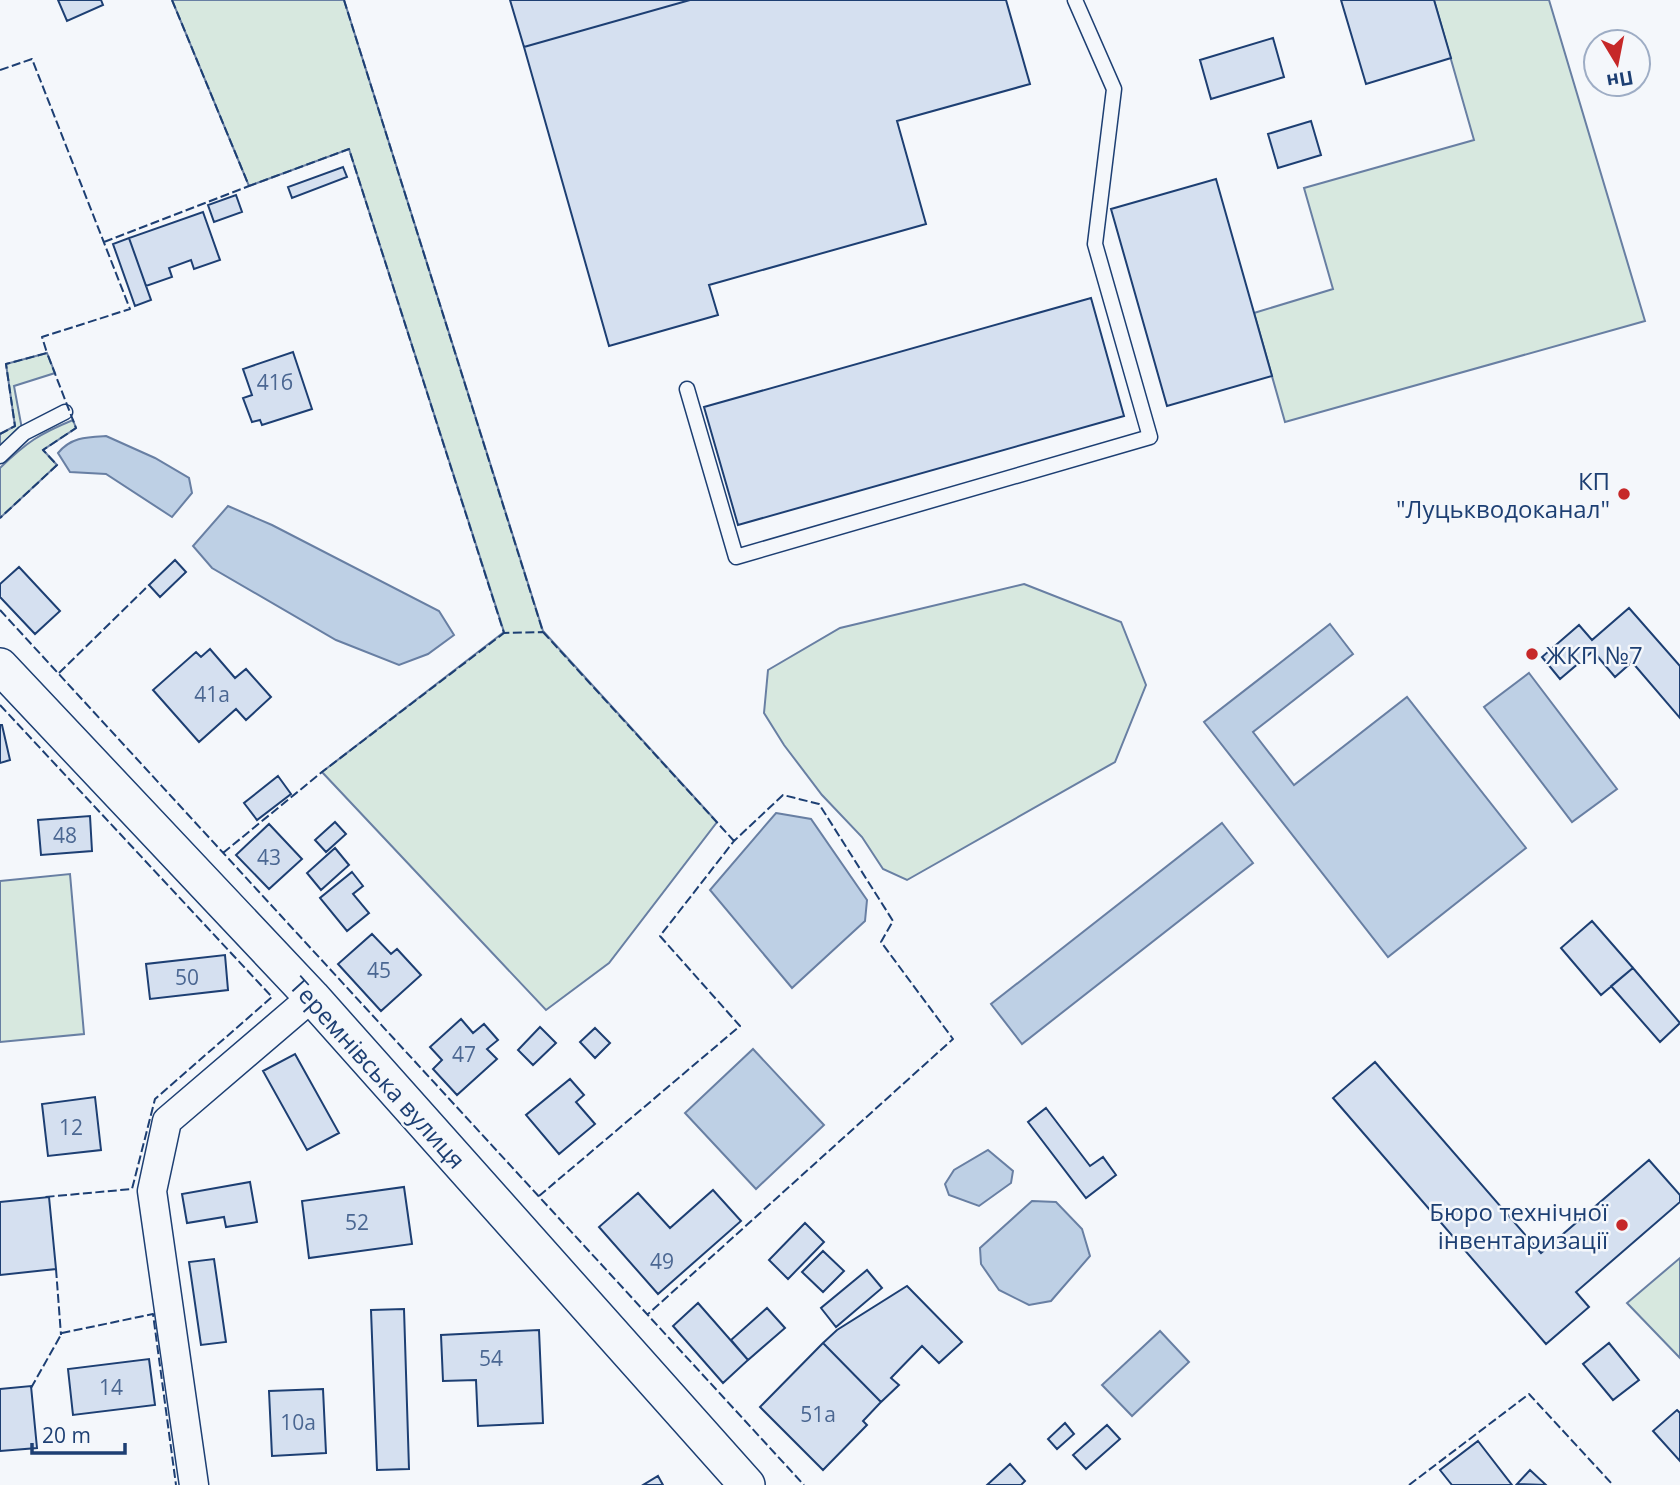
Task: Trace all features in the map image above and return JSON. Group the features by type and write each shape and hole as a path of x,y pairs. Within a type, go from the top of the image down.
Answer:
{"street":[{"name":"Теремнівська вулиця","path":"0,666 312,997 747,1485"},
{"path":"194,1485 152,1191 167,1121 312,997"}],"lane":[{"path":"687,389 736,557 1150,437 1095,244 1114,89 1075,0"},
{"path":"0,456 24,433 65,412"}],"shaded area":[{"path":"172,0 344,0 543,631 717,822 609,963 546,1010 322,772 504,632 349,149 249,186"},
{"path":"1434,0 1549,0 1645,321 1285,422 1254,313 1333,289 1304,188 1474,140"},
{"path":"47,353 55,373 14,386 22,429 0,445 0,434 15,426 6,364"},
{"path":"73,420 76,428 43,450 57,465 0,518 0,468 34,440"},
{"path":"1024,584 1121,622 1146,685 1115,762 907,880 883,869 862,837 822,795 784,745 764,713 768,670 840,628"},
{"path":"70,874 84,1034 0,1042 0,881"},
{"path":"1680,1258 1680,1358 1627,1303"}],"water":[{"path":"106,436 155,458 189,478 192,493 172,517 106,474 70,472 58,453 74,441"},
{"path":"228,506 272,525 439,611 454,635 428,654 399,665 336,640 212,568 193,546"},
{"path":"1330,624 1353,654 1253,732 1294,785 1407,697 1526,848 1388,957 1204,722"},
{"path":"1529,673 1617,789 1572,822 1484,707"},
{"path":"776,813 811,819 867,900 865,921 792,988 710,890"},
{"path":"1222,823 1253,863 1022,1044 991,1004"},
{"path":"753,1049 824,1125 756,1189 685,1113"},
{"path":"988,1150 1013,1171 1011,1183 979,1206 949,1195 945,1184 954,1170"},
{"path":"1032,1201 1056,1202 1082,1229 1090,1256 1051,1301 1029,1305 999,1290 981,1264 980,1248"},
{"path":"1160,1331 1189,1362 1132,1416 1102,1385"}],"building":[{"path":"58,0 101,0 103,5 67,21"},
{"path":"510,0 690,0 524,47"},
{"path":"690,0 1006,0 1030,84 897,121 926,224 709,285 718,315 609,346 524,47"},
{"path":"1341,0 1434,0 1451,58 1366,84"},
{"path":"1273,38 1284,77 1211,99 1200,60"},
{"path":"1311,121 1321,155 1278,168 1268,134"},
{"path":"343,167 347,177 292,198 288,187"},
{"path":"1216,179 1272,376 1167,406 1111,209"},
{"path":"236,195 242,212 214,222 208,205"},
{"path":"203,212 220,260 194,269 191,260 169,268 172,277 146,286 129,238"},
{"path":"129,238 151,300 135,306 113,244"},
{"path":"1091,298 1124,416 738,525 704,407"},
{"path":"293,352 312,409 262,425 260,420 252,422 243,398 252,395 243,369"},
{"path":"175,560 186,572 160,597 149,585"},
{"path":"19,567 60,611 35,634 0,597 0,584"},
{"path":"1629,608 1680,666 1680,718 1632,662 1615,677 1593,651 1560,679 1542,657 1579,625 1592,640"},
{"path":"210,649 235,678 246,669 271,697 246,720 236,709 199,742 153,690 196,652 201,657"},
{"path":"0,725 10,760 0,763"},
{"path":"278,776 291,794 257,820 244,803"},
{"path":"90,816 92,851 41,855 38,820"},
{"path":"335,822 346,834 326,852 315,840"},
{"path":"269,824 302,859 269,889 236,855"},
{"path":"335,848 349,865 321,890 307,873"},
{"path":"352,872 363,886 353,894 369,913 347,931 320,898"},
{"path":"1592,921 1633,968 1601,995 1561,948"},
{"path":"372,934 391,954 397,949 421,975 381,1011 338,964"},
{"path":"225,955 228,990 150,999 146,964"},
{"path":"1633,968 1680,1023 1660,1042 1611,986"},
{"path":"461,1019 473,1033 484,1024 498,1040 487,1049 497,1059 457,1095 433,1069 442,1060 430,1047"},
{"path":"540,1027 556,1043 533,1065 518,1050"},
{"path":"595,1028 610,1043 595,1058 580,1042"},
{"path":"295,1054 339,1133 307,1150 263,1071"},
{"path":"1375,1062 1541,1253 1649,1160 1680,1195 1680,1202 1576,1292 1589,1307 1546,1344 1333,1098"},
{"path":"570,1079 584,1095 576,1102 595,1124 559,1154 526,1115"},
{"path":"95,1097 101,1150 48,1156 42,1104"},
{"path":"1046,1108 1090,1166 1103,1157 1116,1175 1086,1198 1028,1122"},
{"path":"250,1182 257,1222 226,1227 224,1217 187,1223 182,1194"},
{"path":"404,1187 412,1244 309,1258 302,1201"},
{"path":"713,1190 741,1221 658,1294 599,1227 638,1193 670,1228"},
{"path":"49,1197 56,1269 0,1275 0,1202"},
{"path":"805,1223 824,1242 788,1279 769,1260"},
{"path":"823,1251 844,1271 823,1292 802,1272"},
{"path":"214,1259 226,1342 201,1345 189,1262"},
{"path":"867,1270 882,1288 836,1327 821,1308"},
{"path":"907,1286 962,1342 939,1363 922,1346 891,1378 899,1385 881,1402 823,1343 837,1330"},
{"path":"698,1303 748,1360 723,1383 673,1326"},
{"path":"767,1308 785,1328 748,1360 731,1340"},
{"path":"404,1309 409,1469 377,1470 371,1310"},
{"path":"539,1330 543,1423 478,1426 476,1380 443,1381 441,1335"},
{"path":"823,1343 881,1402 863,1421 867,1425 823,1470 760,1407"},
{"path":"1609,1343 1639,1380 1613,1400 1583,1364"},
{"path":"149,1359 155,1405 73,1415 68,1369"},
{"path":"31,1386 37,1448 0,1451 0,1389"},
{"path":"323,1389 326,1453 272,1456 269,1391"},
{"path":"1677,1410 1680,1413 1680,1461 1653,1431"},
{"path":"1065,1423 1074,1434 1057,1449 1048,1439"},
{"path":"1107,1425 1120,1439 1086,1469 1073,1455"},
{"path":"1478,1441 1512,1485 1452,1485 1440,1470"},
{"path":"1010,1464 1025,1481 1021,1485 987,1485"},
{"path":"1530,1470 1546,1485 1517,1484"},
{"path":"658,1476 663,1485 643,1485"}],"fence":[{"path":"172,0 249,186 349,149 504,633 543,632"},
{"path":"344,0 543,632 734,841"},
{"path":"0,70 32,59 130,309 42,337 47,353"},
{"path":"104,242 249,186"},
{"path":"0,434 15,426 6,364 47,353 76,428 43,450 57,465 0,518"},
{"path":"59,673 149,585"},
{"path":"0,610 804,1485"},
{"path":"223,853 322,772 504,633"},
{"path":"0,705 272,997 155,1099 132,1189 45,1197"},
{"path":"539,1196 740,1026 660,936 734,841 783,795 819,804 893,921 881,942 953,1039 647,1315"},
{"path":"56,1269 61,1335"},
{"path":"31,1388 62,1333 153,1314 176,1485"},
{"path":"1409,1485 1529,1394 1613,1485"}],"place":[{"name":"КП \"Луцькводоканал\"","path":"1624,494"},
{"name":"ЖКП №7","path":"1532,654"},
{"name":"Бюро технічної інвентаризації","path":"1622,1225"}]}
